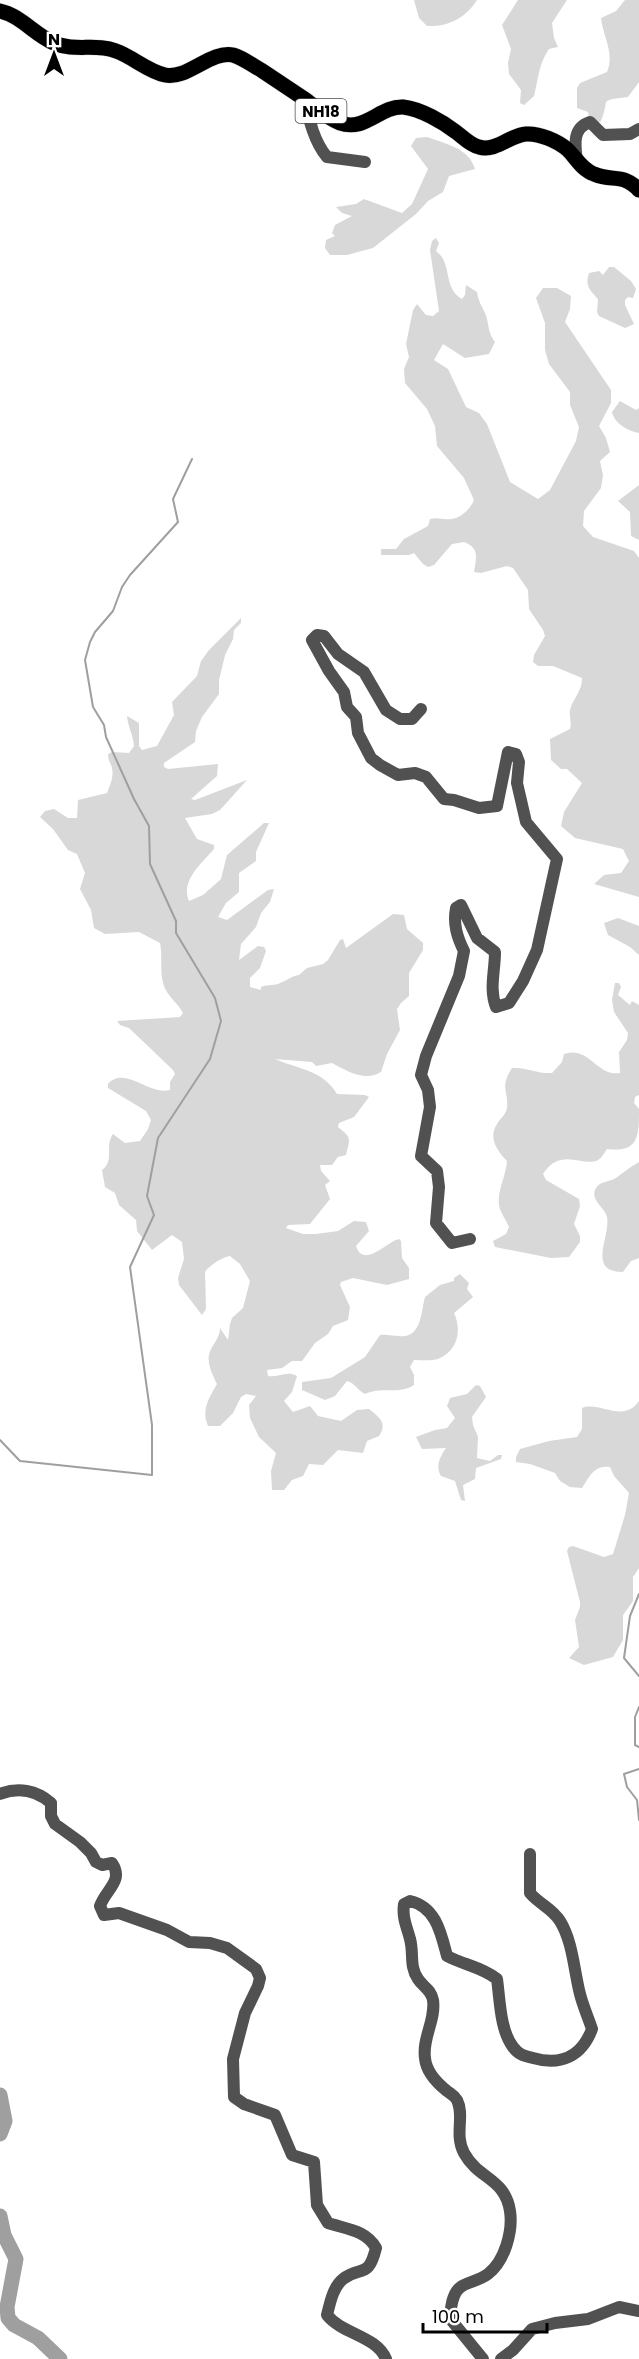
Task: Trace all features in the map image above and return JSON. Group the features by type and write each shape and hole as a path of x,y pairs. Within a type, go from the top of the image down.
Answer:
{"main road":[{"name":"NH18","path":"0,11 12,16 39,36 55,44 68,48 115,50 166,75 174,76 217,57 233,55 244,59 333,120 347,125 363,123 395,108 416,110 454,130 480,148 494,147 525,134 541,136 567,149 577,162 594,174 622,178 631,182 639,190"}],"street":[{"path":"306,101 322,151 327,157 365,162"},
{"path":"577,162 576,139 579,128 584,124 590,122 603,135 630,134 639,129"},
{"path":"421,709 412,719 399,719 386,711 364,672 338,654 324,636 317,635 312,640 344,692 345,701 356,717 358,733 371,758 389,771 398,775 419,773 431,782 444,800 454,800 479,808 497,806 508,752 516,754 519,762 517,783 526,822 557,859 537,950 523,981 509,1003 496,1007 491,994 495,952 477,938 460,905 456,908 456,937 464,951 459,976 426,1056 422,1075 428,1090 430,1107 421,1156 437,1171 439,1186 436,1223 452,1243 470,1239"},
{"path":"0,1794 23,1790 42,1795 51,1803 51,1816 55,1824 80,1842 96,1862 102,1865 112,1863 117,1870 117,1882 103,1897 100,1906 104,1915 119,1912 166,1930 189,1942 210,1943 227,1948 256,1970 260,1978 258,1986 245,2013 233,2059 234,2097 244,2104 274,2115 292,2155 314,2162 317,2205 328,2223 364,2234 371,2239 376,2248 370,2266 361,2273 342,2280 330,2300 327,2315 341,2328 380,2350 386,2359"},
{"path":"483,2359 452,2321 451,2305 456,2293 463,2285 470,2284 490,2272 499,2260 507,2246 510,2214 507,2200 500,2186 480,2174 459,2143 460,2110 457,2100 428,2071 424,2044 433,2016 433,2000 430,1989 418,1980 414,1973 411,1941 402,1914 404,1904 410,1901 419,1903 440,1926 447,1956 487,1971 497,1979 506,2034 520,2055 546,2062 567,2059 587,2043 592,2029 580,1996 569,1945 561,1923 549,1908 530,1893 530,1854"},
{"path":"501,2359 513,2350 532,2329 555,2323 588,2319 619,2307 639,2310"}],"shaded area":[{"path":"414,0 477,0 468,12 456,20 442,25 427,26 419,18"},
{"path":"518,0 567,0 552,23 558,47 549,49 545,55 534,96 524,105 520,103 521,90 509,74 508,63 511,49 502,25"},
{"path":"625,0 639,0 639,82 628,97 606,102 601,121 591,128 588,112 577,108 577,88 580,83 607,72 610,58 601,18 616,11"},
{"path":"427,137 462,151 468,156 475,169 449,176 443,192 428,201 416,214 373,248 347,255 330,255 325,248 326,240 335,236 332,233 335,225 352,216 342,213 336,207 356,204 364,199 402,213 412,204 428,169 411,146 416,138"},
{"path":"436,238 439,243 436,251 443,258 453,291 462,299 466,285 477,292 490,334 495,342 489,354 465,358 443,344 434,360 448,369 466,407 479,413 487,424 510,482 538,499 550,490 576,441 579,427 570,405 570,392 549,364 545,350 545,323 536,298 543,288 557,288 571,296 570,309 565,322 611,390 611,403 599,426 610,452 600,461 603,475 601,488 584,511 583,526 593,537 634,551 639,558 639,897 594,884 604,875 621,873 629,861 623,849 575,838 561,826 564,812 582,783 567,769 561,769 551,760 550,739 570,729 570,710 581,687 582,678 553,666 538,666 533,662 534,655 545,636 529,609 528,590 513,568 507,566 481,573 474,572 475,550 464,542 452,544 434,565 428,567 414,553 381,555 381,549 396,549 404,539 428,526 430,519 458,517 468,510 474,500 464,478 437,446 435,426 427,409 405,383 404,369 409,357 406,344 413,310 417,304 426,315 433,316 439,311 430,250 432,241"},
{"path":"609,267 614,267 631,281 636,289 633,298 628,297 625,300 634,324 625,328 599,316 598,299 588,284 589,273 599,271 603,275"},
{"path":"620,401 636,410 639,408 639,433 622,426 613,416 612,412"},
{"path":"639,485 639,540 631,536 630,512 618,501"},
{"path":"241,618 241,623 234,630 233,639 225,655 219,680 219,694 202,717 196,731 195,742 164,763 164,767 168,769 218,764 217,776 191,799 195,800 247,780 220,810 212,814 185,818 197,839 214,845 214,849 198,866 190,879 187,886 189,901 203,895 221,879 227,855 264,823 269,823 256,852 256,861 239,873 239,892 226,903 218,917 227,920 268,890 274,889 270,902 261,913 256,927 241,944 239,960 258,946 264,947 266,951 260,968 250,978 250,987 261,990 261,987 278,984 299,975 307,968 323,964 340,940 343,939 346,948 393,914 404,915 407,929 423,943 423,950 409,973 409,996 397,1009 400,1030 387,1054 381,1072 362,1076 332,1063 316,1066 312,1062 275,1059 317,1075 325,1080 337,1094 369,1097 354,1117 339,1123 338,1127 349,1139 346,1155 338,1157 332,1165 320,1165 321,1171 330,1181 325,1185 330,1199 310,1224 288,1225 286,1228 303,1234 316,1234 338,1231 354,1221 366,1222 369,1231 356,1246 360,1252 370,1255 399,1239 402,1258 409,1268 409,1279 387,1285 353,1278 341,1282 340,1285 350,1307 348,1320 333,1326 328,1334 315,1343 302,1361 292,1361 282,1368 267,1370 268,1376 293,1374 297,1376 292,1392 284,1401 293,1412 310,1406 318,1416 341,1421 357,1410 369,1409 379,1418 383,1427 379,1436 367,1441 363,1453 338,1450 323,1465 309,1464 303,1476 292,1480 284,1490 272,1490 271,1471 276,1453 259,1437 250,1418 249,1405 256,1396 246,1394 241,1397 233,1413 220,1426 208,1426 205,1415 207,1404 217,1384 210,1366 210,1351 219,1335 220,1328 228,1340 232,1318 243,1308 250,1281 240,1264 230,1256 216,1262 205,1272 206,1309 202,1315 179,1285 178,1278 184,1259 182,1242 172,1235 152,1250 137,1231 136,1220 119,1205 115,1193 105,1187 102,1170 108,1162 109,1144 113,1134 125,1143 140,1141 151,1120 146,1111 108,1088 108,1084 114,1079 122,1078 162,1091 170,1090 170,1082 175,1074 129,1028 120,1025 117,1021 180,1017 183,1013 164,986 160,943 139,932 105,934 94,928 91,910 80,889 85,873 77,854 68,850 53,829 40,817 45,811 54,809 68,818 77,818 78,800 107,793 112,775 108,754 112,752 129,753 134,746 127,716 139,723 139,746 142,750 157,746 174,715 172,702 197,676 201,661 209,650"},
{"path":"618,918 639,926 639,955 630,947 608,935 604,923"},
{"path":"615,983 619,983 621,987 618,995 630,1005 632,1001 639,1005 639,1095 635,1097 634,1103 639,1109 639,1119 635,1141 626,1148 607,1149 602,1157 592,1162 564,1159 557,1161 543,1174 546,1180 579,1199 580,1206 574,1224 580,1236 580,1242 569,1257 551,1258 495,1247 493,1241 506,1234 509,1227 499,1205 500,1189 507,1161 497,1149 493,1134 506,1110 505,1085 508,1075 512,1068 552,1073 562,1062 564,1054 573,1052 587,1057 605,1070 620,1073 619,1052 627,1040 628,1033 614,1012 612,1000"},
{"path":"639,1162 639,1258 631,1261 623,1272 612,1270 605,1266 603,1260 607,1217 596,1200 594,1192 600,1184 616,1178"},
{"path":"460,1274 469,1283 467,1289 473,1297 454,1313 458,1326 457,1339 450,1351 438,1359 414,1360 410,1367 414,1375 414,1385 402,1390 365,1394 347,1381 335,1396 325,1400 302,1390 302,1382 331,1378 365,1357 380,1335 407,1336 412,1333 419,1323 425,1297 440,1285 454,1281 454,1278"},
{"path":"476,1385 480,1386 486,1397 472,1417 478,1437 477,1458 490,1461 502,1455 501,1459 476,1468 475,1479 463,1485 465,1501 461,1500 455,1481 441,1476 439,1472 439,1462 446,1448 422,1449 416,1437 447,1428 455,1418 447,1406 450,1398 467,1394"},
{"path":"639,1401 639,1568 633,1577 633,1601 623,1615 623,1640 613,1657 584,1665 569,1658 579,1647 575,1620 580,1602 567,1551 573,1546 604,1557 613,1554 629,1493 614,1476 610,1467 596,1470 582,1488 570,1487 560,1481 555,1473 530,1464 516,1462 516,1457 520,1449 549,1441 577,1437 582,1429 582,1408 596,1407 626,1411 633,1408"}],"waterway":[{"path":"0,1440 20,1461 152,1475 152,1425 130,1267 154,1215 147,1196 158,1138 210,1059 221,1021 215,998 176,933 176,921 150,864 149,826 106,737 104,725 93,707 85,660 95,632 113,611 122,587 130,575 178,522 173,499 192,459"},
{"path":"639,1594 630,1616 624,1658 639,1676"},
{"path":"639,1707 635,1717 635,1745 639,1747"},
{"path":"639,1769 624,1774 627,1787 637,1800 639,1820"},
{"path":"0,2095 5,2121 0,2134"},
{"path":"0,2216 4,2235 16,2259 7,2307 8,2318 14,2325 38,2338 60,2359"},
{"path":"0,2306 7,2307"}]}
